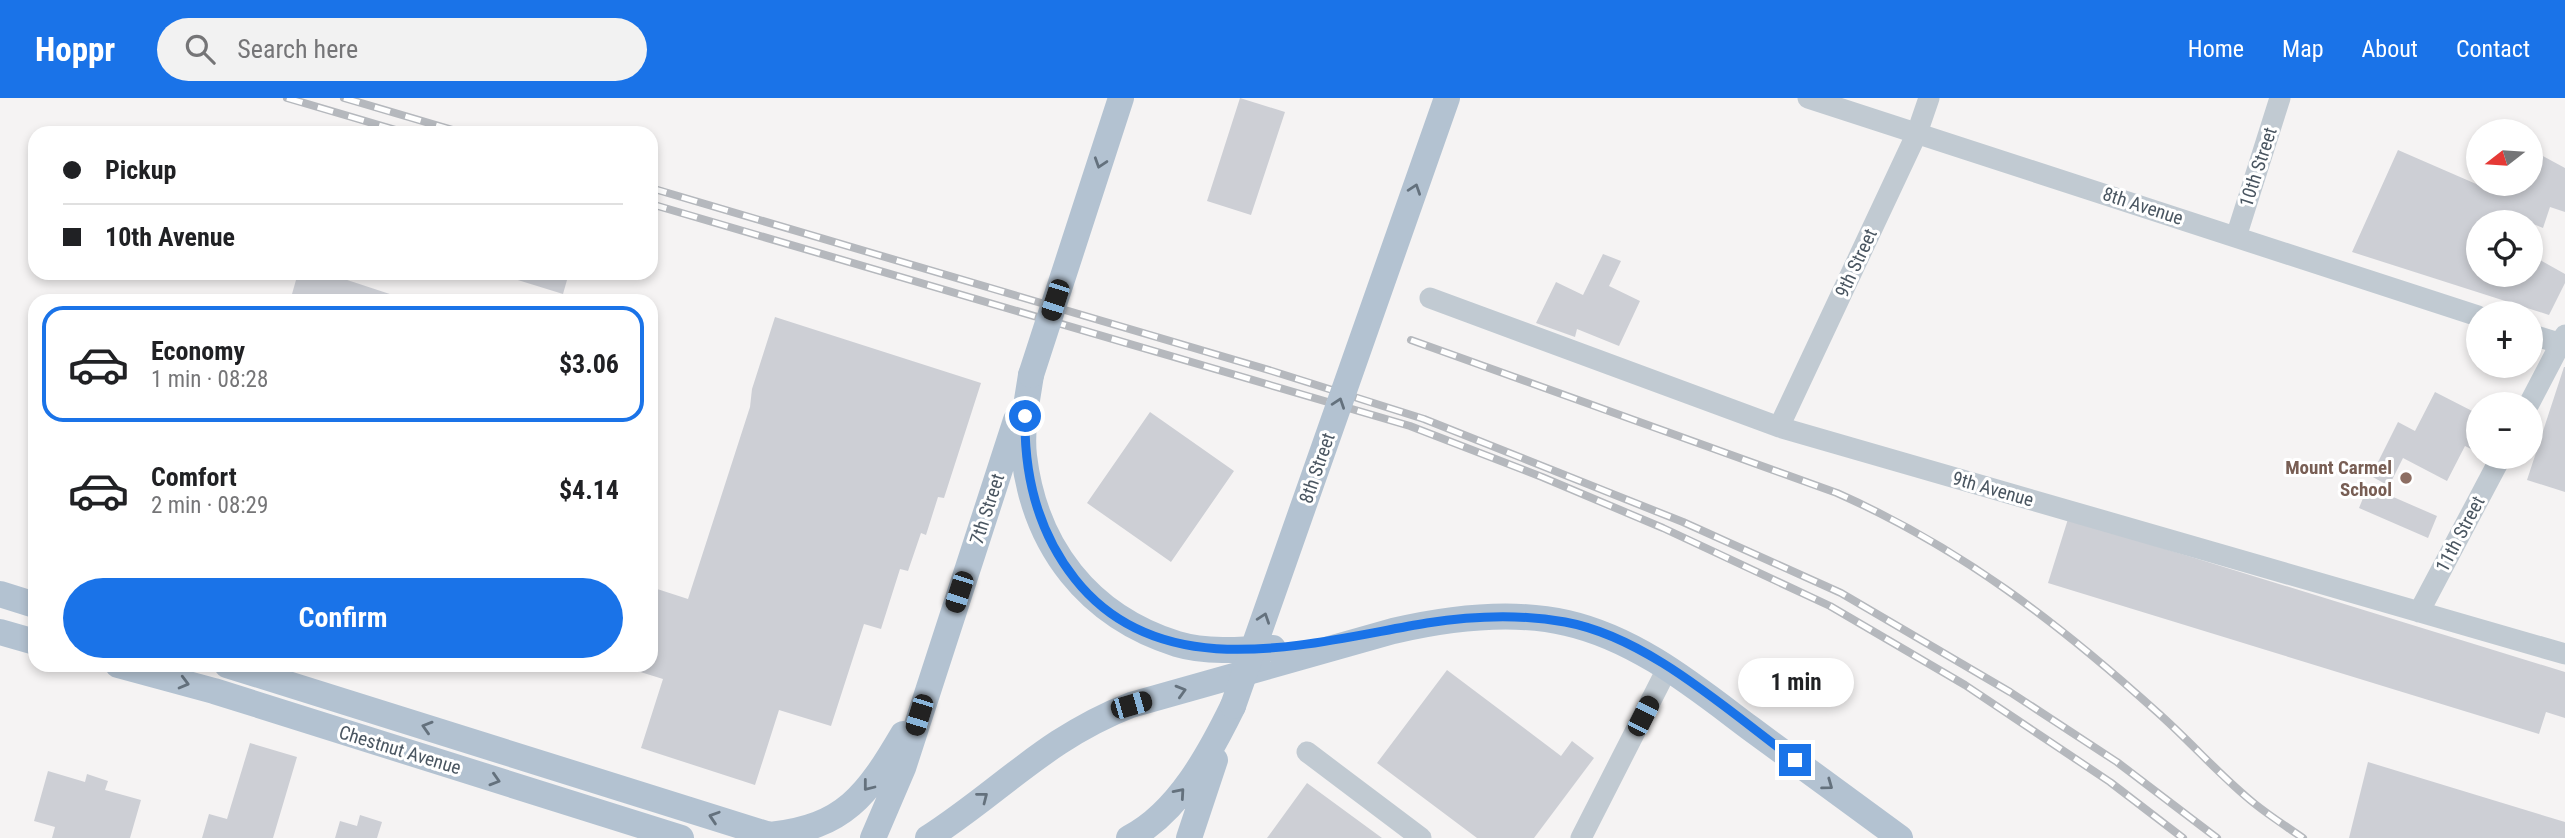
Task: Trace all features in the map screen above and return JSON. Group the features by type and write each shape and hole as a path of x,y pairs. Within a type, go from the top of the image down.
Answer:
{"main road":[{"name":"7th Street","path":"873,838 903,768 1121,98"},
{"name":"8th Street","path":"1189,838 1447,98"},
{"path":"1031,375 1025,416 1024,454 1034,505 1056,555 1077,582 1127,622 1179,644 1232,650 1297,647 1393,631"},
{"path":"0,594 28,603"},
{"path":"929,838 1051,745 1094,720 1131,705 1393,631 1427,623 1482,617 1524,617 1567,623 1618,640 1668,667 1900,838"},
{"path":"0,632 28,640"},
{"path":"774,836 822,825 863,794 909,723 936,662"},
{"name":"Chestnut Avenue","path":"144,672 214,691 681,838"},
{"name":"Chestnut Avenue","path":"249,672 774,836"},
{"path":"1129,838 1169,805 1197,773 1233,706"}],"street":[{"name":"8th Avenue","path":"1808,98 2466,312"},
{"name":"9th Street","path":"1779,427 1917,133 1928,98"},
{"name":"10th Street","path":"2236,237 2280,98"},
{"name":"9th Avenue","path":"1430,299 1779,427 2565,654"},
{"path":"2536,392 2564,341 2543,337"},
{"name":"11th Street","path":"2419,612 2495,469"},
{"path":"1581,838 1668,667"},
{"path":"1307,752 1421,838"}],"building":[{"path":"1240,98 1285,112 1251,215 1207,201"},
{"path":"2398,150 2466,180 2466,196 2543,196 2543,156 2565,168 2565,212 2550,207 2543,228 2543,210 2466,210 2466,287 2543,287 2543,262 2565,274 2565,283 2549,315 2543,313 2543,301 2505,301 2352,252"},
{"path":"1603,254 1621,261 1609,286 1640,301 1619,346 1577,329 1575,337 1536,323 1556,282 1583,295"},
{"path":"296,280 347,280 390,294 292,294"},
{"path":"518,280 567,280 563,294"},
{"path":"775,317 981,383 944,498 938,497 926,535 921,533 908,571 900,569 881,629 864,624 831,726 779,710 755,785 641,748 663,679 640,672 658,672 658,589 688,599 750,407 752,389"},
{"path":"2565,367 2565,492 2527,480 2531,469 2543,469 2543,431"},
{"path":"2435,392 2466,408 2466,446 2447,481 2403,458 2389,486 2371,476 2398,422 2415,431"},
{"path":"1150,412 1234,471 1171,562 1087,503"},
{"path":"2368,486 2437,516 2428,538 2359,508"},
{"path":"2068,519 2565,672 2565,718 2546,712 2539,734 2048,583"},
{"path":"1447,670 1561,756 1572,741 1594,758 1534,838 1477,838 1377,763"},
{"path":"250,743 297,757 273,838 202,838 209,814 227,819"},
{"path":"2368,762 2565,822 2565,838 2349,838"},
{"path":"48,771 85,782 87,774 108,781 105,790 141,800 130,838 52,838 55,827 34,821"},
{"path":"1307,783 1382,838 1267,838"},
{"path":"360,815 382,822 377,838 335,838 340,821 357,826"}],"railway":[{"path":"287,98 382,126"},
{"path":"344,98 439,126"},
{"path":"658,190 1272,371 1424,419 1683,522 1841,593 2010,692 2117,762 2217,838"},
{"path":"658,206 1410,426 1542,477 1663,528 1830,606 1965,685 2110,782 2183,838"},
{"path":"1411,340 1837,493 1925,538 2006,589 2082,648 2170,723 2242,793 2303,838"}],"place":[{"name":"Mount Carmel School","path":"2406,478"}],"route":[{"path":"1025,416 1024,454 1034,505 1056,555 1085,591 1127,622 1179,644 1232,650 1297,647 1427,623 1482,617 1524,617 1567,623 1618,640 1668,667 1795,760"}]}
